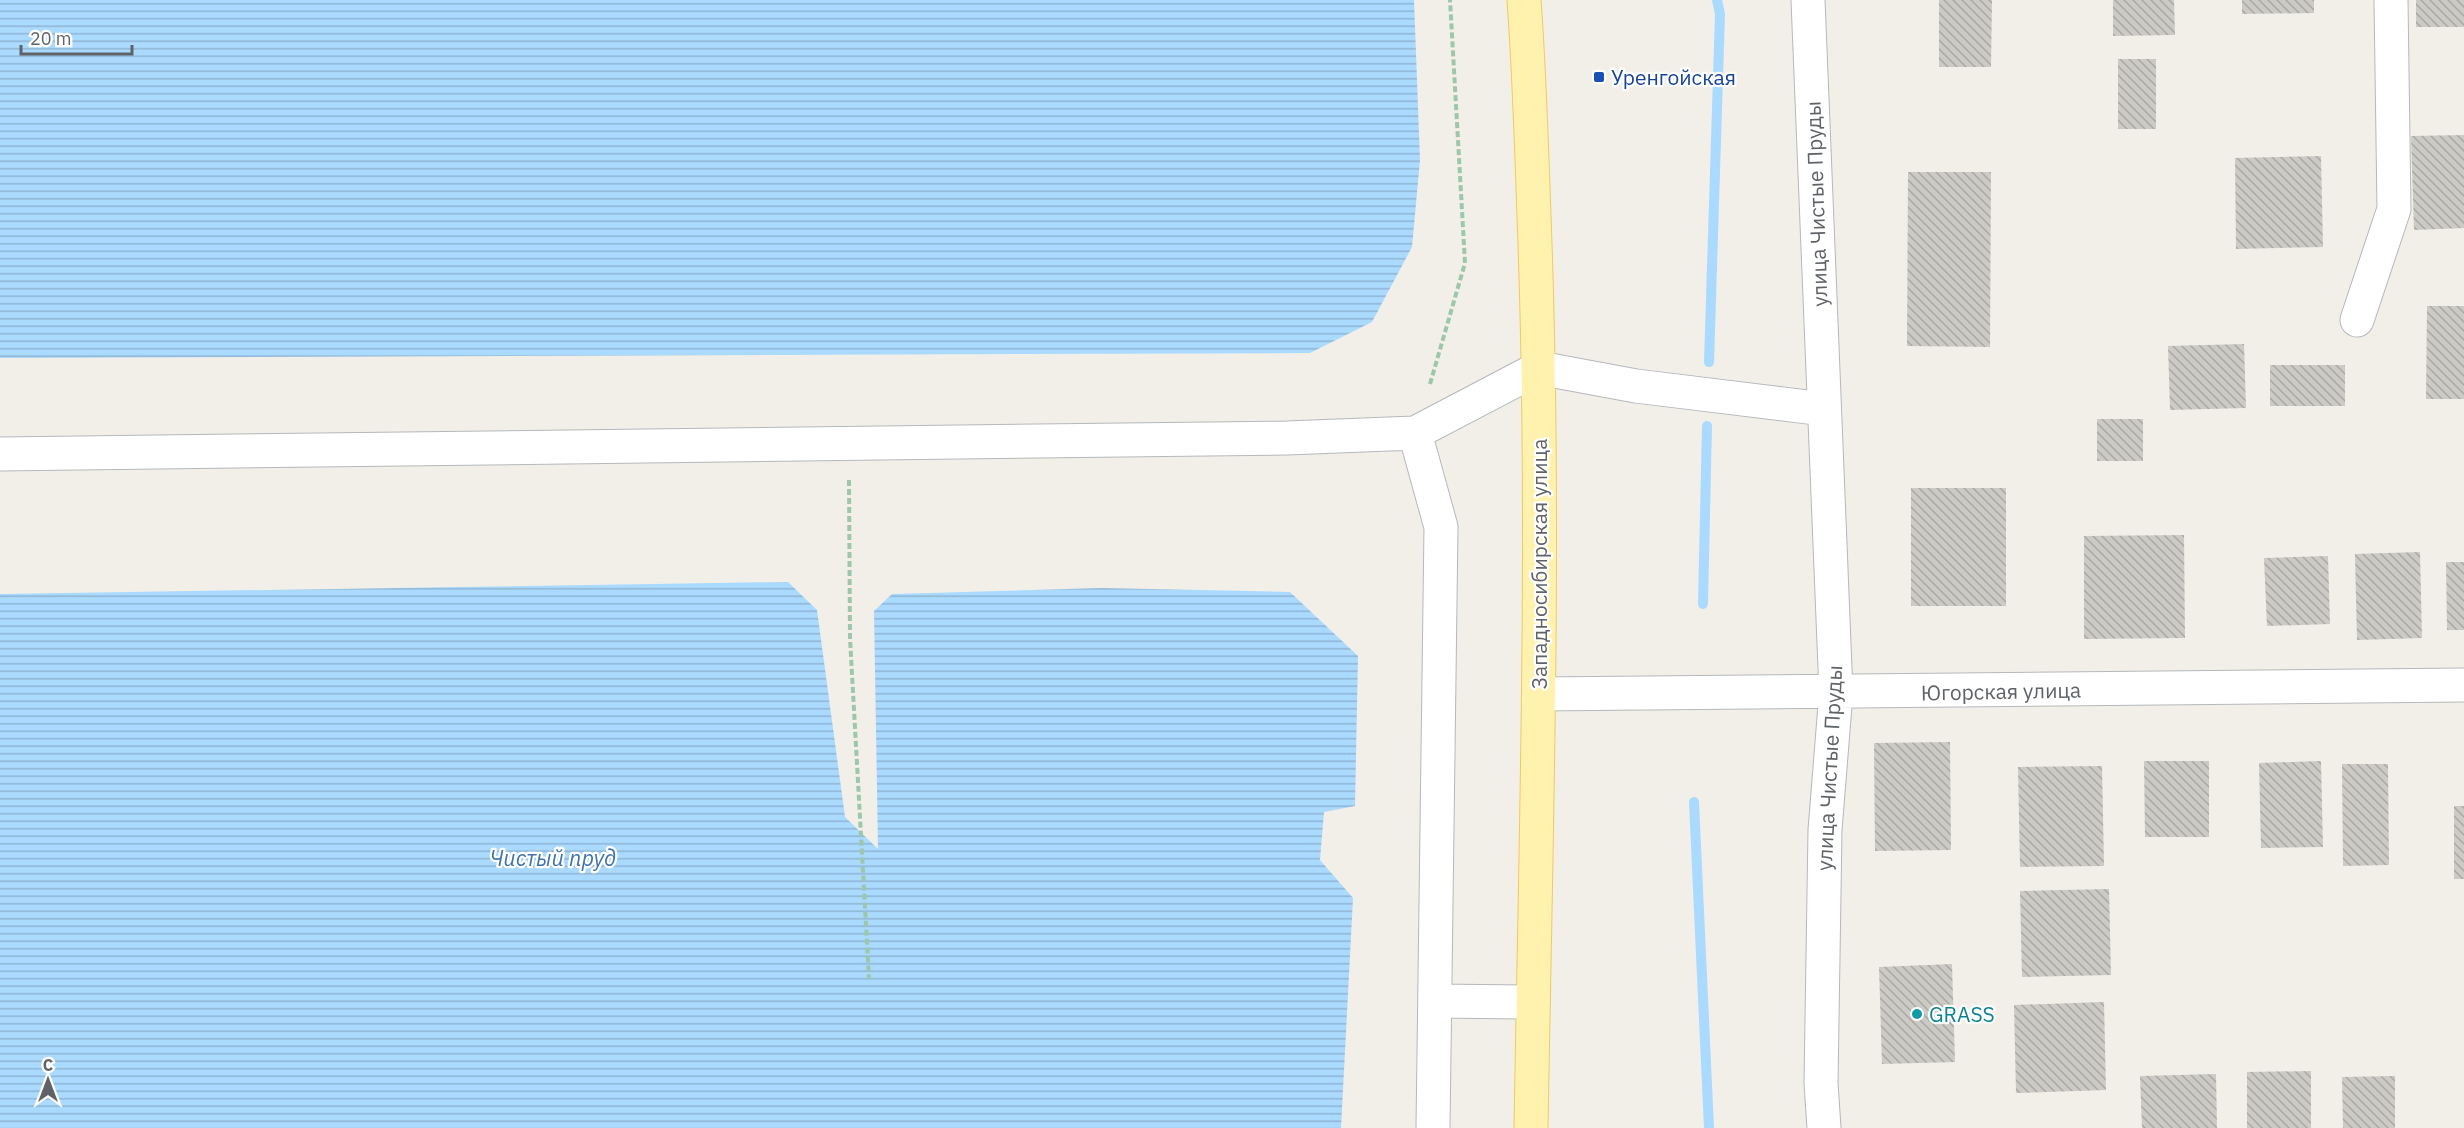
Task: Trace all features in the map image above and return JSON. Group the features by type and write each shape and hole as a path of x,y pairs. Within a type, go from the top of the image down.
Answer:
{"main road":[{"name":"Западносибирская улица","path":"1524,0 1539,368 1539,694 1531,1128"}],"street":[{"name":"улица Чистые Пруды","path":"1808,0 1836,693 1825,830 1821,1083 1824,1128"},
{"path":"2358,320 2394,209 2391,0"},
{"path":"0,454 1287,438 1415,433 1539,368 1636,386 1824,409"},
{"path":"1415,433 1441,527 1433,1128"},
{"name":"Югорская улица","path":"1539,694 1836,693 2464,685"},
{"path":"1435,1001 1533,1002"}],"path":[{"path":"1415,433 1466,263 1450,0"},
{"path":"849,443 850,638 869,979"}],"water":[{"path":"0,0 1414,0 1420,160 1412,247 1372,322 1310,353 0,358"},
{"name":"Чистый пруд","path":"788,582 817,610 845,817 878,849 874,611 892,594 1101,588 1290,592 1358,656 1355,806 1324,812 1320,860 1353,898 1341,1128 0,1128 0,594"}],"building":[{"path":"1939,0 1992,0 1991,67 1939,67"},
{"path":"2113,0 2174,0 2175,35 2113,36"},
{"path":"2242,0 2314,0 2314,13 2242,14"},
{"path":"2416,0 2464,0 2464,27 2416,27"},
{"path":"2118,59 2156,59 2156,129 2118,129"},
{"path":"2464,135 2464,228 2414,230 2411,136"},
{"path":"2321,156 2323,247 2236,249 2235,158"},
{"path":"1908,172 1991,172 1990,347 1907,346"},
{"path":"2427,306 2464,306 2464,399 2426,399"},
{"path":"2244,344 2246,408 2170,410 2168,346"},
{"path":"2270,365 2345,365 2345,406 2270,406"},
{"path":"2097,419 2143,419 2143,461 2097,461"},
{"path":"1911,488 2006,488 2006,606 1911,606"},
{"path":"2184,535 2185,638 2084,639 2084,536"},
{"path":"2420,552 2422,638 2357,640 2355,554"},
{"path":"2328,556 2330,624 2267,626 2264,558"},
{"path":"2446,562 2464,562 2464,630 2447,630"},
{"path":"1950,742 1951,850 1875,851 1874,743"},
{"path":"2144,761 2209,761 2209,837 2145,837"},
{"path":"2321,761 2323,847 2261,848 2259,763"},
{"path":"2342,764 2388,764 2389,865 2343,866"},
{"path":"2102,766 2104,866 2020,867 2018,767"},
{"path":"2454,806 2464,806 2464,879 2454,879"},
{"path":"2109,889 2111,975 2022,977 2020,891"},
{"name":"GRASS","path":"1952,964 1955,1062 1882,1064 1879,967"},
{"path":"2104,1002 2106,1090 2016,1093 2014,1005"},
{"path":"2311,1071 2311,1128 2247,1128 2247,1072"},
{"path":"2216,1074 2217,1128 2142,1128 2140,1076"},
{"path":"2395,1076 2395,1128 2343,1128 2342,1077"}],"waterway":[{"path":"1709,362 1720,14 1717,0"},
{"path":"1703,604 1707,426"},
{"path":"1694,802 1709,1128"}],"place":[{"name":"Уренгойская","path":"1599,77"},
{"name":"GRASS","path":"1917,1014"}]}
